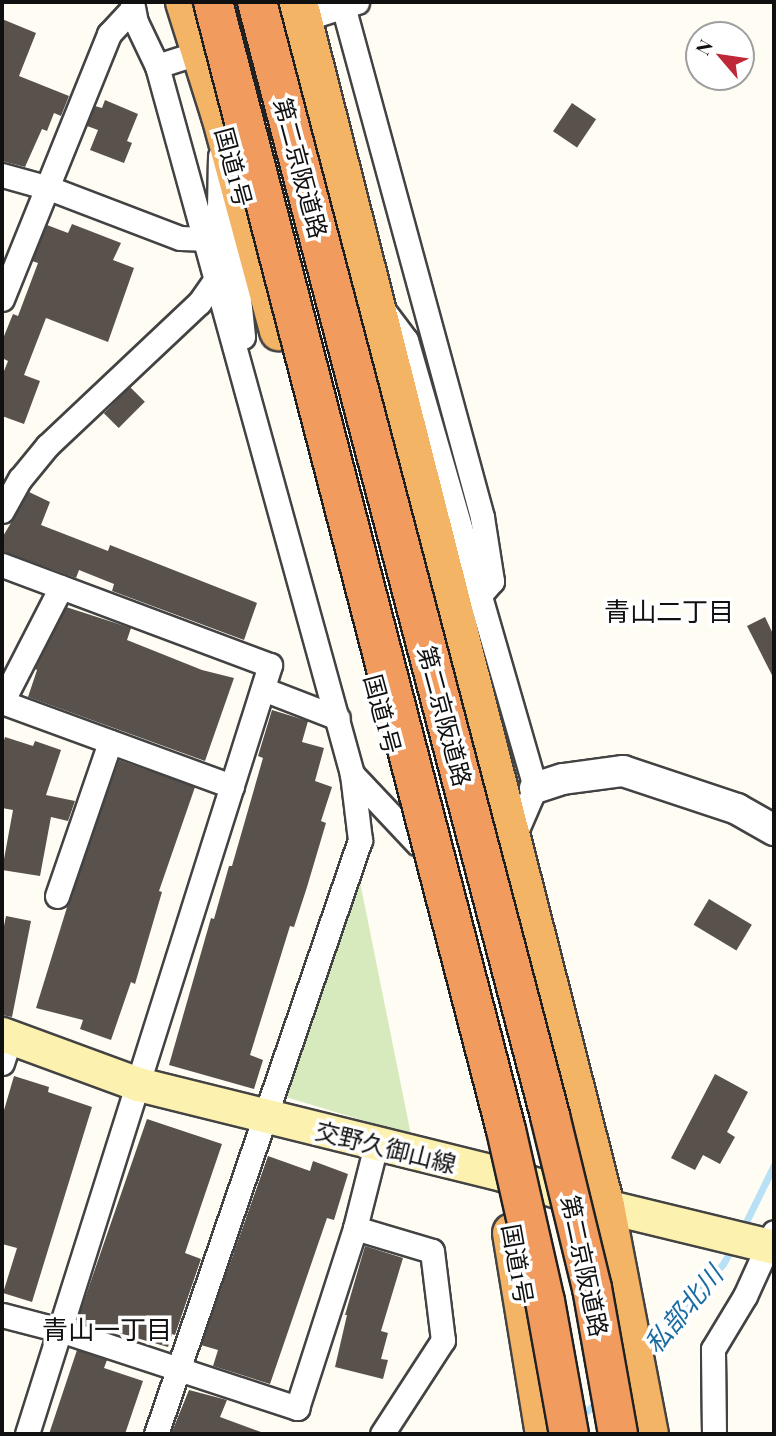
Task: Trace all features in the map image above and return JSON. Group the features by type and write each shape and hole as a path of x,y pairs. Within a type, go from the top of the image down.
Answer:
{"highway":[{"name":"国道1号","path":"185,2 221,116 417,843 502,1174 545,1434"},
{"name":"第二京阪道路","path":"213,2 506,1130 545,1301 569,1434"},
{"name":"第二京阪道路","path":"257,2 551,1116 592,1288 618,1434"},
{"path":"300,10 604,1206 649,1434"}],"main road":[{"name":"交野久御山線","path":"4,1045 138,1084 502,1174 604,1206 773,1242"}],"street":[{"path":"157,66 300,10 347,3 482,517 492,581 478,597"},
{"path":"2,299 109,34 133,5 157,66 338,718 352,774 360,840 156,1434"},
{"path":"221,116 219,207 239,298 249,396"},
{"path":"2,175 49,188 180,239 205,239"},
{"path":"2,511 20,479 47,446 199,303 216,279"},
{"path":"371,295 406,340 535,788 512,841"},
{"path":"2,565 270,665 27,1434"},
{"path":"61,587 2,702 232,786"},
{"path":"263,689 338,718"},
{"path":"57,896 110,742"},
{"path":"535,788 563,779 624,771 737,809 774,830"},
{"path":"352,774 417,843"},
{"path":"2,1315 60,1330 297,1408 355,1228 376,1145"},
{"path":"355,1228 432,1251 443,1340 382,1434"},
{"path":"714,1434 713,1349 773,1242"}],"green space":[{"path":"359,877 411,1135 286,1097"}],"building":[{"path":"2,19 36,33 19,76 69,96 61,116 54,113 47,131 42,129 25,167 2,161"},
{"path":"105,100 138,114 127,141 132,143 124,163 90,150 98,130 87,126 95,106 102,108"},
{"path":"572,103 596,119 577,147 553,131"},
{"path":"72,224 121,243 113,260 134,268 108,342 46,318 24,375 40,381 24,424 2,416 2,376 8,361 2,358 2,341 13,314 18,316 38,263 32,261 47,225 68,233"},
{"path":"130,387 145,402 119,428 104,413"},
{"path":"29,492 50,502 41,525 108,551 110,545 257,603 244,640 112,591 114,584 79,570 76,578 2,551 2,538"},
{"path":"66,607 131,628 127,640 202,670 234,678 205,761 28,697 37,670 35,669"},
{"path":"765,617 774,636 774,679 747,626"},
{"path":"272,710 308,721 302,742 324,748 315,781 332,787 321,821 326,823 307,887 294,927 290,926 250,1055 263,1060 254,1089 169,1065 211,918 214,919 229,866 232,866 263,758 258,756"},
{"path":"5,737 33,746 35,741 61,750 46,795 75,801 68,821 51,817 40,876 2,870 13,810 2,808 2,747"},
{"path":"119,760 195,787 159,891 162,892 135,984 131,982 111,1040 80,1029 83,1020 36,1008 68,904"},
{"path":"709,899 752,925 736,950 694,925"},
{"path":"6,916 31,921 12,1017 2,1015 2,936"},
{"path":"715,1074 748,1092 727,1132 735,1137 720,1164 703,1155 695,1170 671,1158"},
{"path":"14,1076 49,1087 48,1092 92,1107 32,1302 3,1293 17,1248 2,1244 2,1117"},
{"path":"147,1119 222,1144 185,1253 201,1259 175,1335 172,1334 168,1347 77,1321"},
{"path":"268,1156 310,1171 313,1161 348,1174 334,1220 327,1218 270,1384 213,1366 218,1350 201,1345"},
{"path":"365,1246 403,1258 381,1331 388,1333 381,1359 388,1360 383,1379 335,1367 345,1315"},
{"path":"77,1350 107,1360 104,1368 143,1381 125,1434 49,1434"},
{"path":"189,1390 227,1400 220,1417 261,1434 171,1434"}],"waterway":[{"name":"私部北川","path":"742,1230 774,1165"},
{"name":"私部北川","path":"646,1354 723,1264 733,1246"},
{"name":"私部北川","path":"578,1419 600,1399"}],"district":[{"name":"青山二丁目","path":"669,611"},
{"name":"青山一丁目","path":"107,1329"}]}
